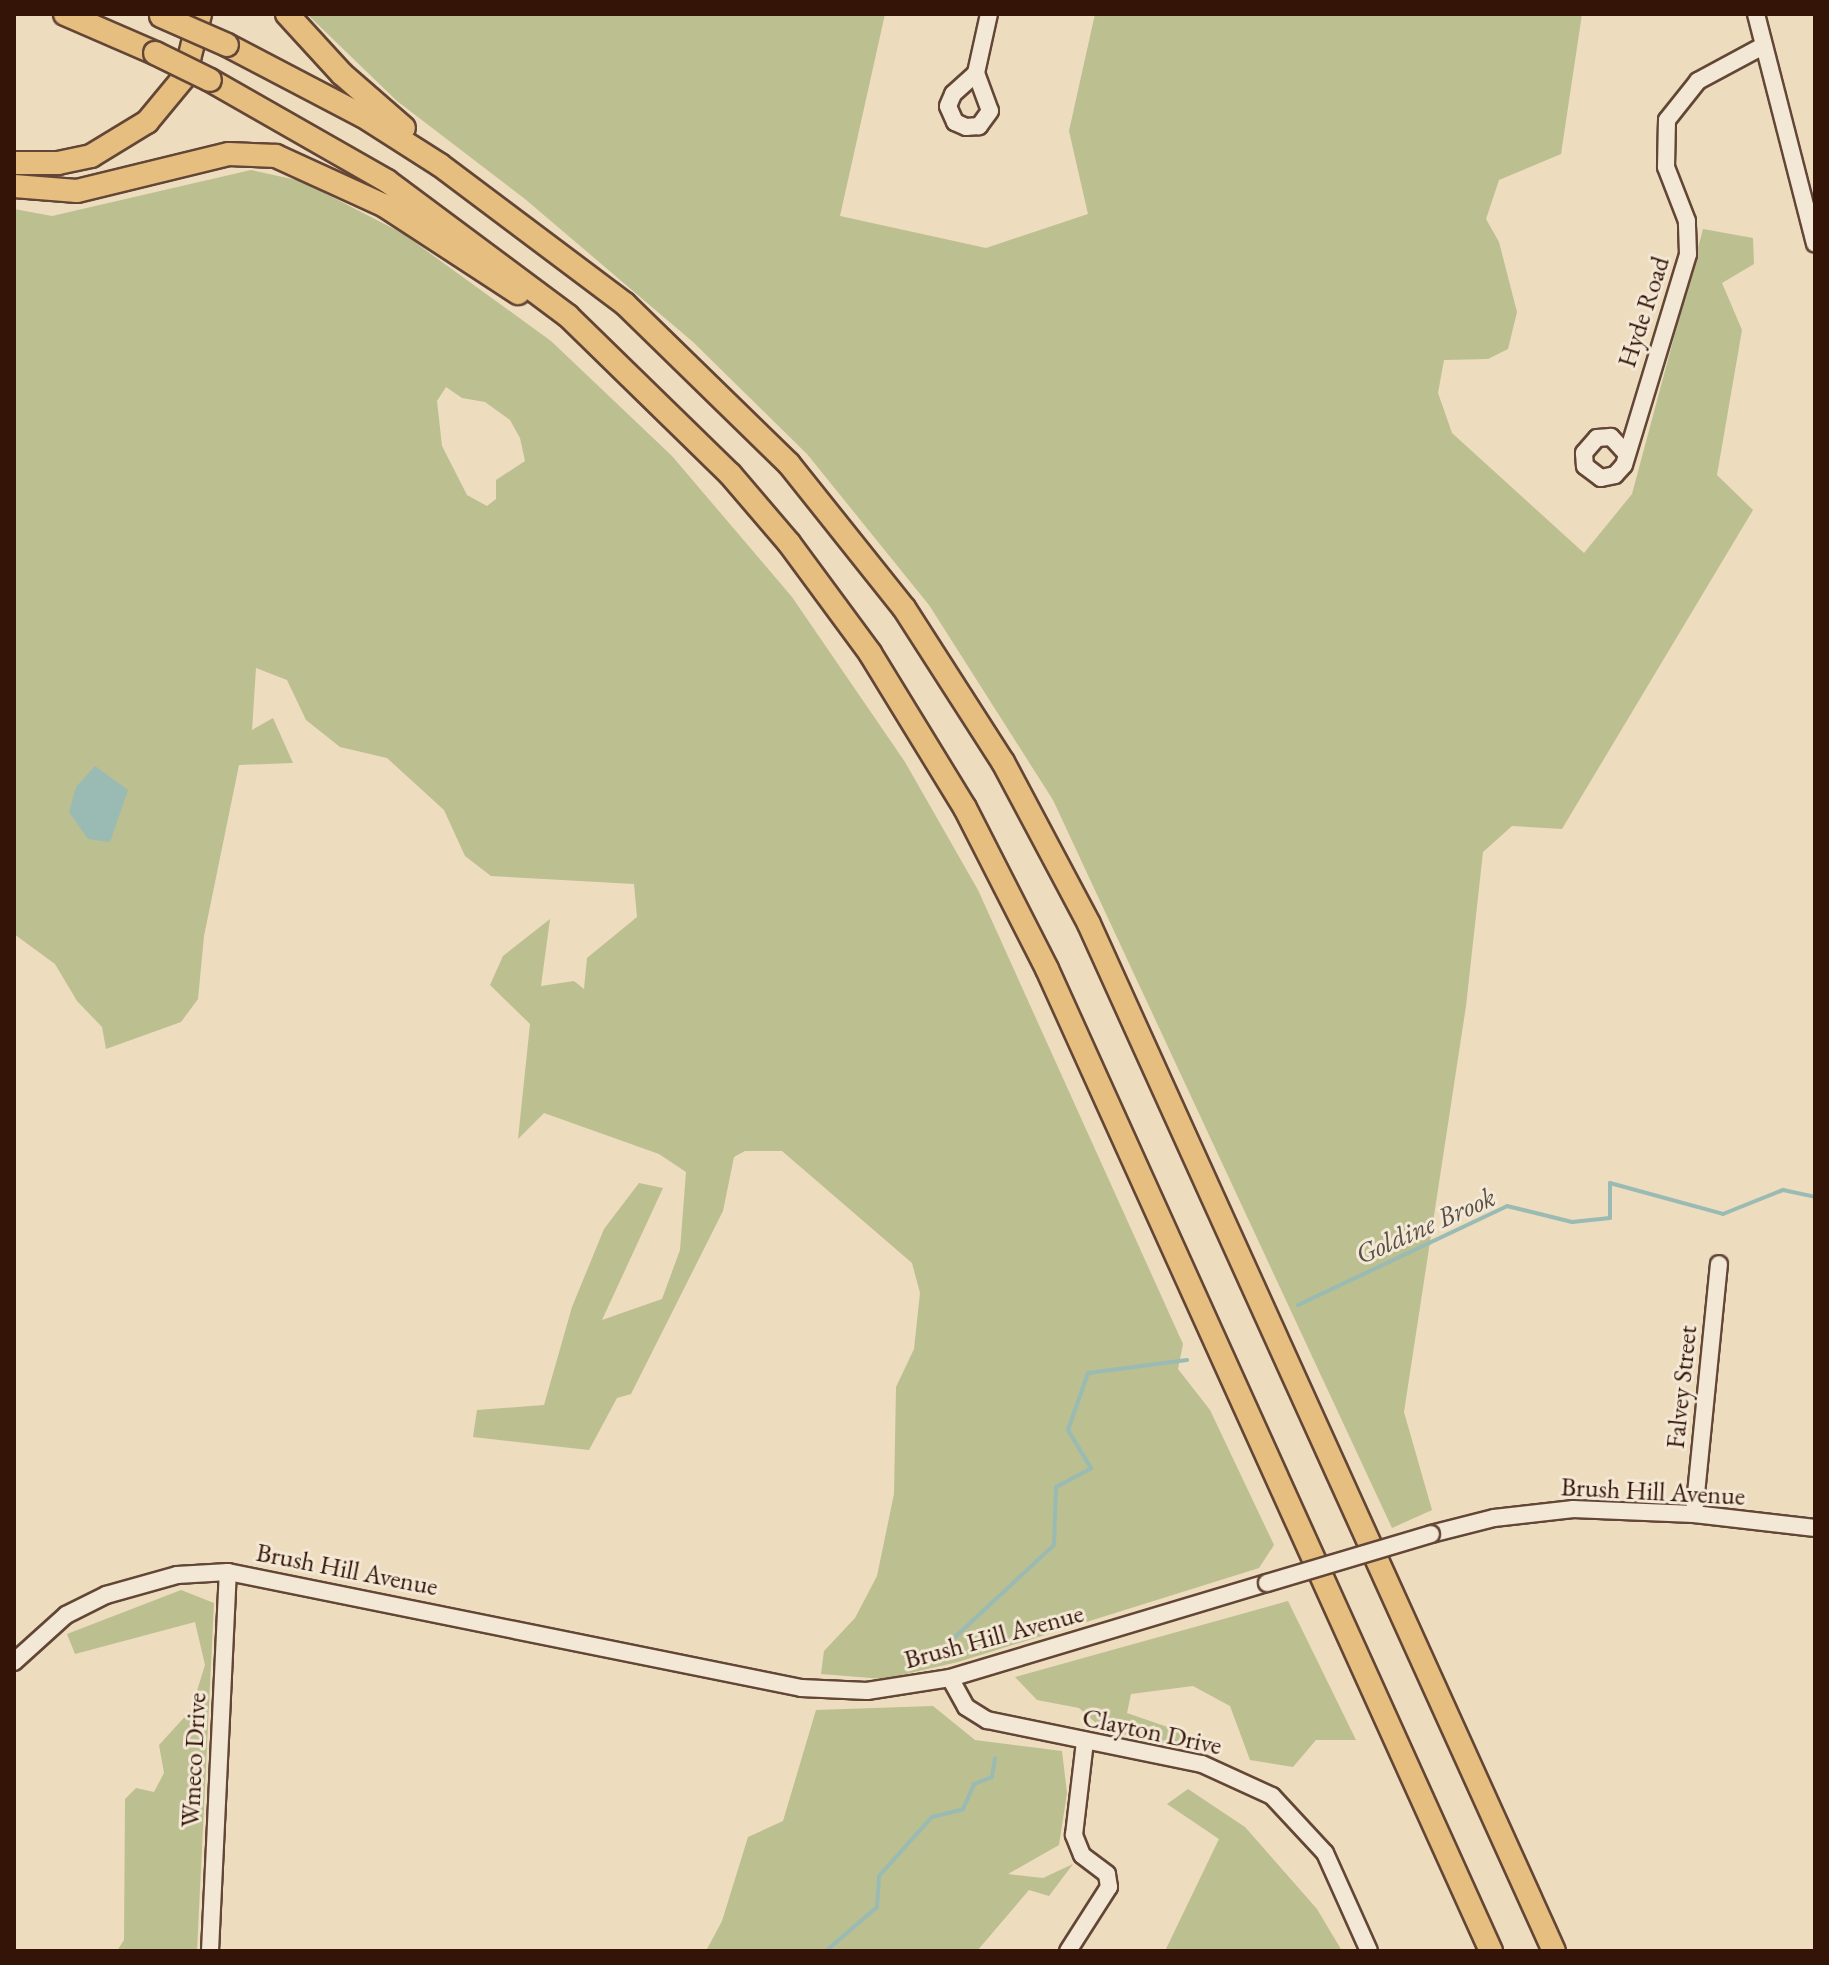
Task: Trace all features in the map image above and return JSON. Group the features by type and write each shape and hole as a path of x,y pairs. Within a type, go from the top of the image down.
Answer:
{"highway":[{"path":"65,14 155,53 310,133 425,206 603,347 699,441 789,543 870,653 965,808 1091,1067 1491,1951"},
{"path":"14,163 81,159 134,132 158,112 185,76 200,14"},
{"path":"287,14 358,89 637,314 758,431 877,572 980,722 1109,966 1554,1951"},
{"path":"158,15 227,45 389,132 518,219"},
{"path":"14,146 79,151 134,132"},
{"path":"14,186 77,191 229,154 286,158 397,212 603,347"}],"street":[{"path":"976,73 989,14"},
{"path":"1756,14 1815,244"},
{"name":"Hyde Road","path":"1625,452 1688,254 1687,221 1666,167 1667,120 1698,81 1763,46"},
{"name":"Falvey Street","path":"1694,1514 1719,1264"},
{"name":"Brush Hill Avenue","path":"14,1662 66,1615 106,1595 159,1578 228,1572 801,1688 878,1690 950,1678 1431,1534 1494,1518 1573,1509 1694,1514 1815,1528"},
{"name":"Wmeco Drive","path":"210,1951 228,1572"},
{"name":"Clayton Drive","path":"950,1678 966,1707 987,1720 1202,1764 1272,1796 1325,1853 1369,1951"},
{"path":"1068,1951 1109,1887 1107,1874 1080,1852 1073,1832 1085,1741"}],"green space":[{"path":"307,14 885,14 840,216 986,248 1088,214 1069,131 1095,14 1582,14 1561,154 1499,180 1486,219 1499,242 1517,312 1508,349 1488,359 1444,360 1438,393 1452,433 1584,553 1632,494 1703,229 1753,238 1754,264 1722,283 1742,330 1717,475 1753,510 1562,829 1512,826 1483,852 1466,1006 1404,1412 1432,1510 1392,1528 1053,800 929,605 807,454 693,342 525,199 397,101"},
{"path":"251,170 301,181 402,233 551,341 672,456 792,597 905,762 978,890 1183,1344 1178,1369 1210,1410 1274,1545 1259,1568 958,1662 884,1679 821,1674 824,1651 855,1618 877,1576 894,1494 896,1387 914,1349 920,1293 912,1263 782,1151 745,1151 734,1157 723,1211 631,1394 617,1398 589,1450 473,1437 477,1410 544,1405 572,1307 604,1229 639,1183 663,1188 602,1320 662,1299 680,1250 686,1172 659,1154 544,1113 518,1139 530,1024 490,985 503,956 550,919 541,986 574,981 584,989 587,958 637,917 634,884 491,876 465,856 444,810 387,758 340,747 306,720 287,680 256,668 252,730 273,718 293,763 239,765 204,936 198,999 181,1022 106,1049 102,1027 77,1001 55,964 14,934 14,209 52,216","holes":["446,387 462,398 485,402 510,420 520,438 525,461 496,480 496,499 487,506 467,495 442,446 437,401"]},
{"path":"181,1590 214,1603 197,1951 117,1951 124,1940 125,1799 136,1788 154,1792 164,1773 159,1745 191,1710 205,1665 195,1622 75,1654 67,1634"},
{"path":"1288,1601 1356,1740 1316,1740 1293,1767 1250,1760 1230,1706 1193,1686 1131,1694 1127,1713 1214,1743 1222,1755 1104,1730 1079,1708 1037,1700 1015,1677"},
{"path":"933,1706 975,1740 1062,1751 1067,1793 1059,1845 1008,1874 1043,1878 1073,1864 1049,1896 1029,1890 977,1951 706,1951 722,1921 748,1837 783,1821 816,1710"},
{"path":"1188,1789 1245,1827 1317,1909 1342,1951 1165,1951 1219,1839 1167,1804"}],"water":[{"path":"95,766 128,790 110,842 88,839 69,812 76,787"}],"waterway":[{"name":"Goldine Brook","path":"1298,1305 1507,1206 1572,1222 1610,1218 1610,1183 1723,1214 1783,1190 1815,1197"},
{"name":"Goldine Brook","path":"955,1637 1054,1545 1056,1487 1091,1468 1068,1430 1088,1373 1187,1360"},
{"name":"Goldine Brook","path":"826,1951 877,1907 879,1876 932,1817 963,1809 974,1784 992,1777 995,1758"}]}
